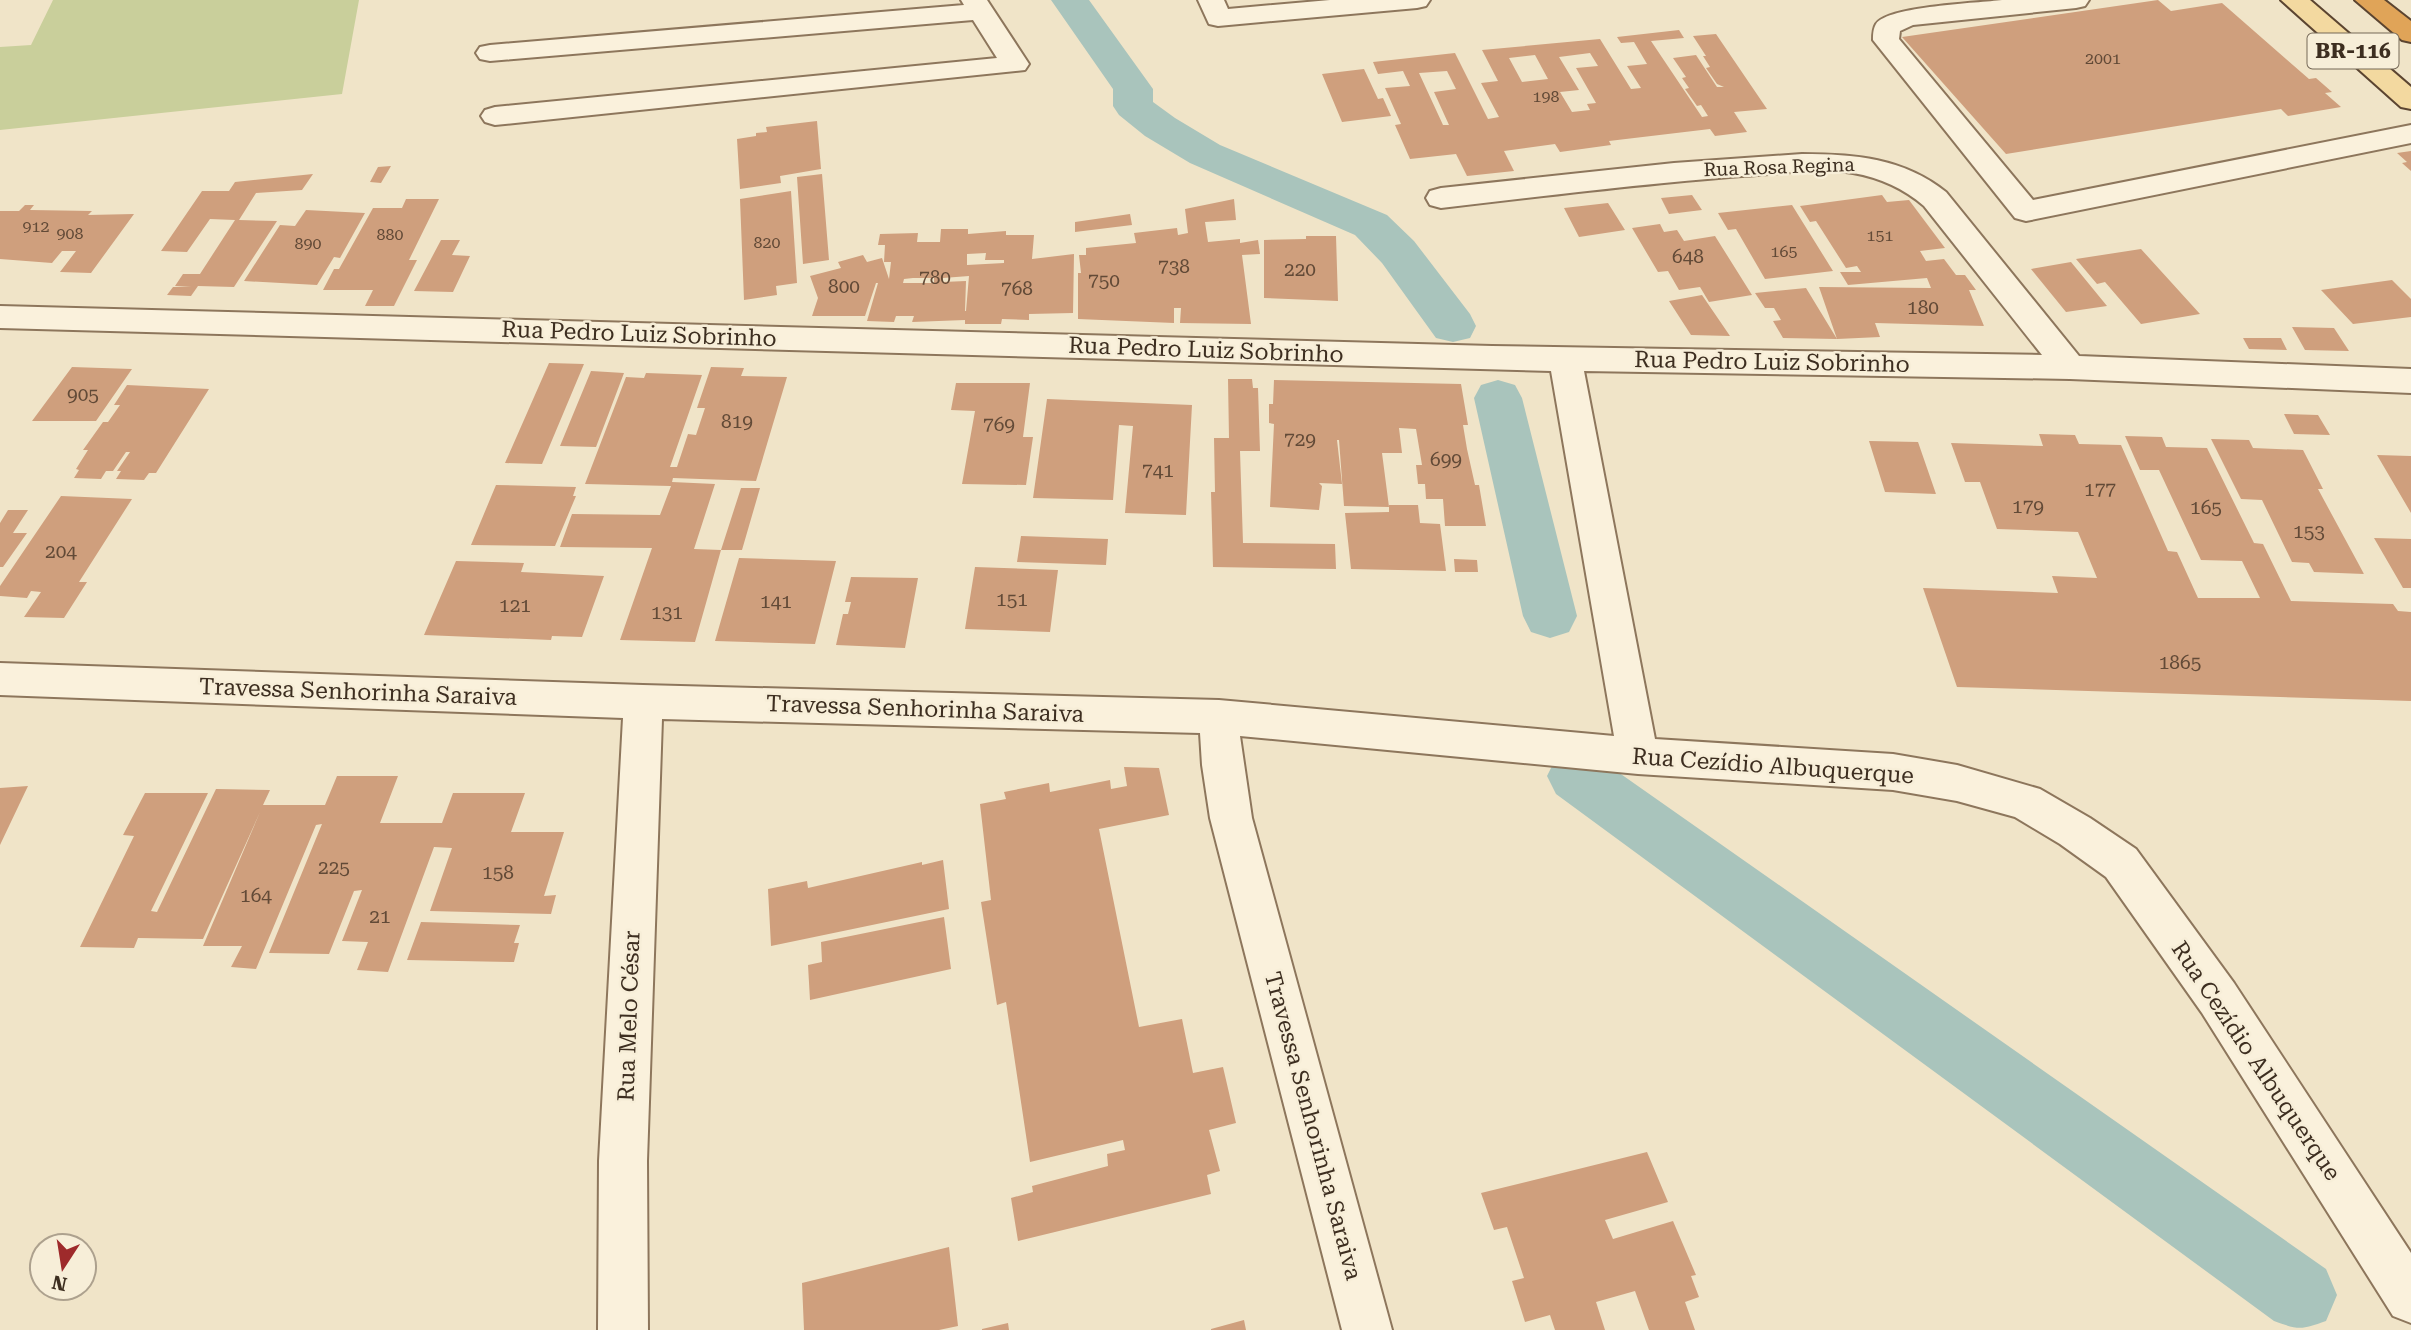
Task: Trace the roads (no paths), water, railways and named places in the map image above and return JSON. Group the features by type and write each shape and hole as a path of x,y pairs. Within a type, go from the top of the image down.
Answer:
{"highway":[{"name":"BR-116","path":"2368,0 2411,34"}],"main road":[{"name":"BR-116","path":"2294,0 2411,101"}],"street":[{"path":"1211,0 1218,18 1417,0"},
{"path":"2076,0 1908,18 1887,27 1886,40 2026,211 2411,134"},
{"path":"490,53 977,5 1015,64 495,116"},
{"name":"Rua Rosa Regina","path":"1441,198 1687,171 1802,163 1870,165 1915,183 1935,199 2070,367"},
{"name":"Rua Pedro Luiz Sobrinho","path":"0,317 1565,359 2070,367 2411,381"},
{"path":"1565,359 1638,757"},
{"name":"Travessa Senhorinha Saraiva","path":"0,679 643,702 1219,717 1222,765 1231,818 1367,1330"},
{"name":"Rua Melo César","path":"623,1330 623,1161 643,702"},
{"name":"Rua Cezídio Albuquerque","path":"1219,717 1638,757 1893,772 1957,783 2025,802 2084,837 2121,863 2218,998 2411,1298"}],"waterway":[{"path":"1070,0 1133,89 1133,106 1160,127 1205,154 1371,225 1398,252 1453,326"},
{"path":"1498,398 1550,616"},
{"path":"1577,776 2300,1295"}]}
